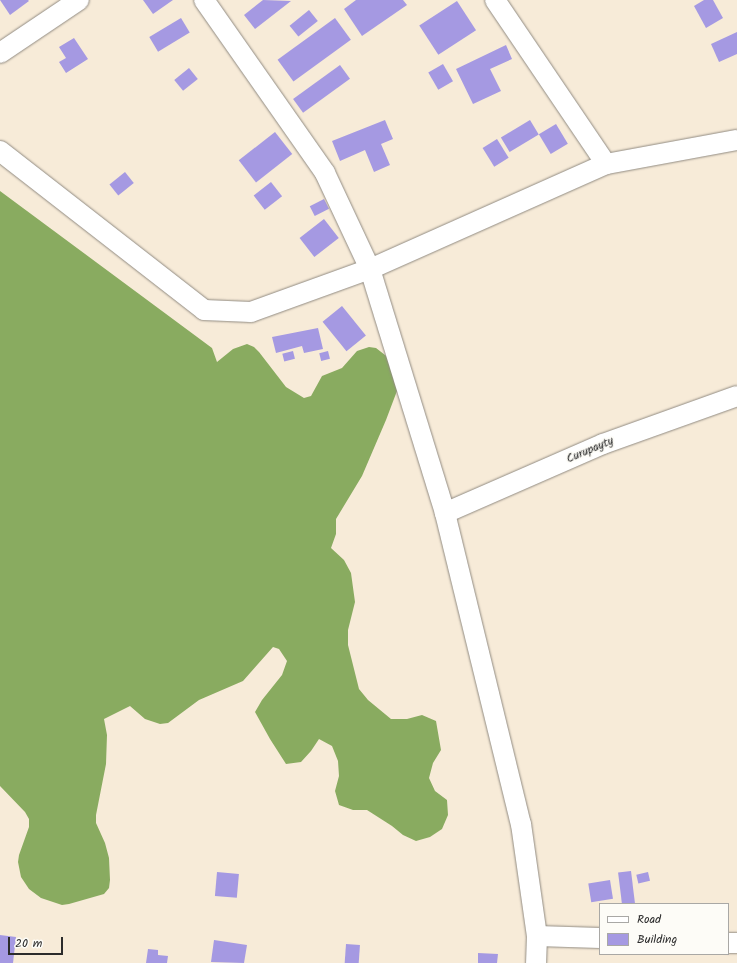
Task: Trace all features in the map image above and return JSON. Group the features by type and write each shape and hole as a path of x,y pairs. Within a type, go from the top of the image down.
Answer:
{"street":[{"path":"0,53 79,0"},
{"path":"204,0 325,173 370,269 445,513 521,824 537,936 536,963"},
{"path":"495,0 606,164"},
{"path":"0,151 204,310 251,312 370,269 606,164 737,140"},
{"name":"Curupayty","path":"445,513 603,444 737,396"},
{"path":"537,936 599,938"}],"green space":[{"path":"0,191 212,348 217,362 233,349 247,344 254,347 259,352 286,387 304,398 311,396 322,376 342,368 357,351 369,347 376,348 394,362 400,383 362,476 336,519 336,534 331,548 344,560 351,573 355,602 348,630 348,645 359,689 368,700 391,719 407,719 422,715 436,721 441,750 433,763 429,778 435,791 447,800 448,815 442,829 430,837 416,841 403,835 367,810 353,810 339,805 335,791 339,776 338,761 332,746 319,739 301,762 286,764 255,712 262,700 282,675 287,661 279,649 273,647 243,681 199,700 168,723 160,724 145,719 130,706 104,719 107,735 106,764 96,815 96,823 105,843 109,858 109,888 104,894 62,905 41,898 29,889 21,877 18,862 29,827 29,819 25,812 0,786"}],"building":[{"path":"0,0 28,0 29,1 10,15"},
{"path":"143,0 173,0 153,14"},
{"path":"263,0 291,1 255,29 244,15"},
{"path":"356,0 403,0 407,5 362,36 344,9"},
{"path":"704,0 713,0 723,18 706,28 694,6"},
{"path":"457,1 476,30 438,55 419,26"},
{"path":"309,10 318,21 298,37 290,26"},
{"path":"181,18 190,33 158,52 149,37"},
{"path":"335,18 351,40 293,82 278,60"},
{"path":"737,32 737,54 719,62 711,44"},
{"path":"74,38 88,59 66,73 59,62 66,58 59,47"},
{"path":"506,45 512,59 490,69 501,91 473,104 456,69"},
{"path":"443,64 453,81 438,90 428,72"},
{"path":"340,65 350,79 303,113 293,99"},
{"path":"189,68 198,79 183,91 174,80"},
{"path":"385,120 393,139 381,144 390,165 374,172 365,150 340,161 332,141"},
{"path":"530,120 539,135 510,152 501,138"},
{"path":"556,124 568,144 551,154 539,134"},
{"path":"275,132 292,154 256,182 239,160"},
{"path":"497,139 509,158 494,167 483,148"},
{"path":"125,172 134,183 118,195 109,185"},
{"path":"271,182 282,196 265,210 254,196"},
{"path":"324,199 329,209 315,216 310,206"},
{"path":"324,219 339,238 314,257 300,238"},
{"path":"342,306 366,336 346,351 323,322"},
{"path":"318,328 323,349 304,353 302,346 276,353 272,337"},
{"path":"293,351 295,359 284,361 282,354"},
{"path":"328,351 330,359 321,361 319,353"},
{"path":"631,871 635,903 622,903 618,873"},
{"path":"217,872 239,874 237,898 215,896"},
{"path":"648,872 650,881 638,883 636,875"},
{"path":"610,880 613,899 591,902 588,883"},
{"path":"0,935 16,937 13,963 0,963"},
{"path":"214,940 247,945 244,963 211,962"},
{"path":"346,944 360,945 359,963 345,963"},
{"path":"148,949 158,950 158,955 168,956 167,963 146,963"},
{"path":"478,953 498,954 497,963 478,963"}]}
